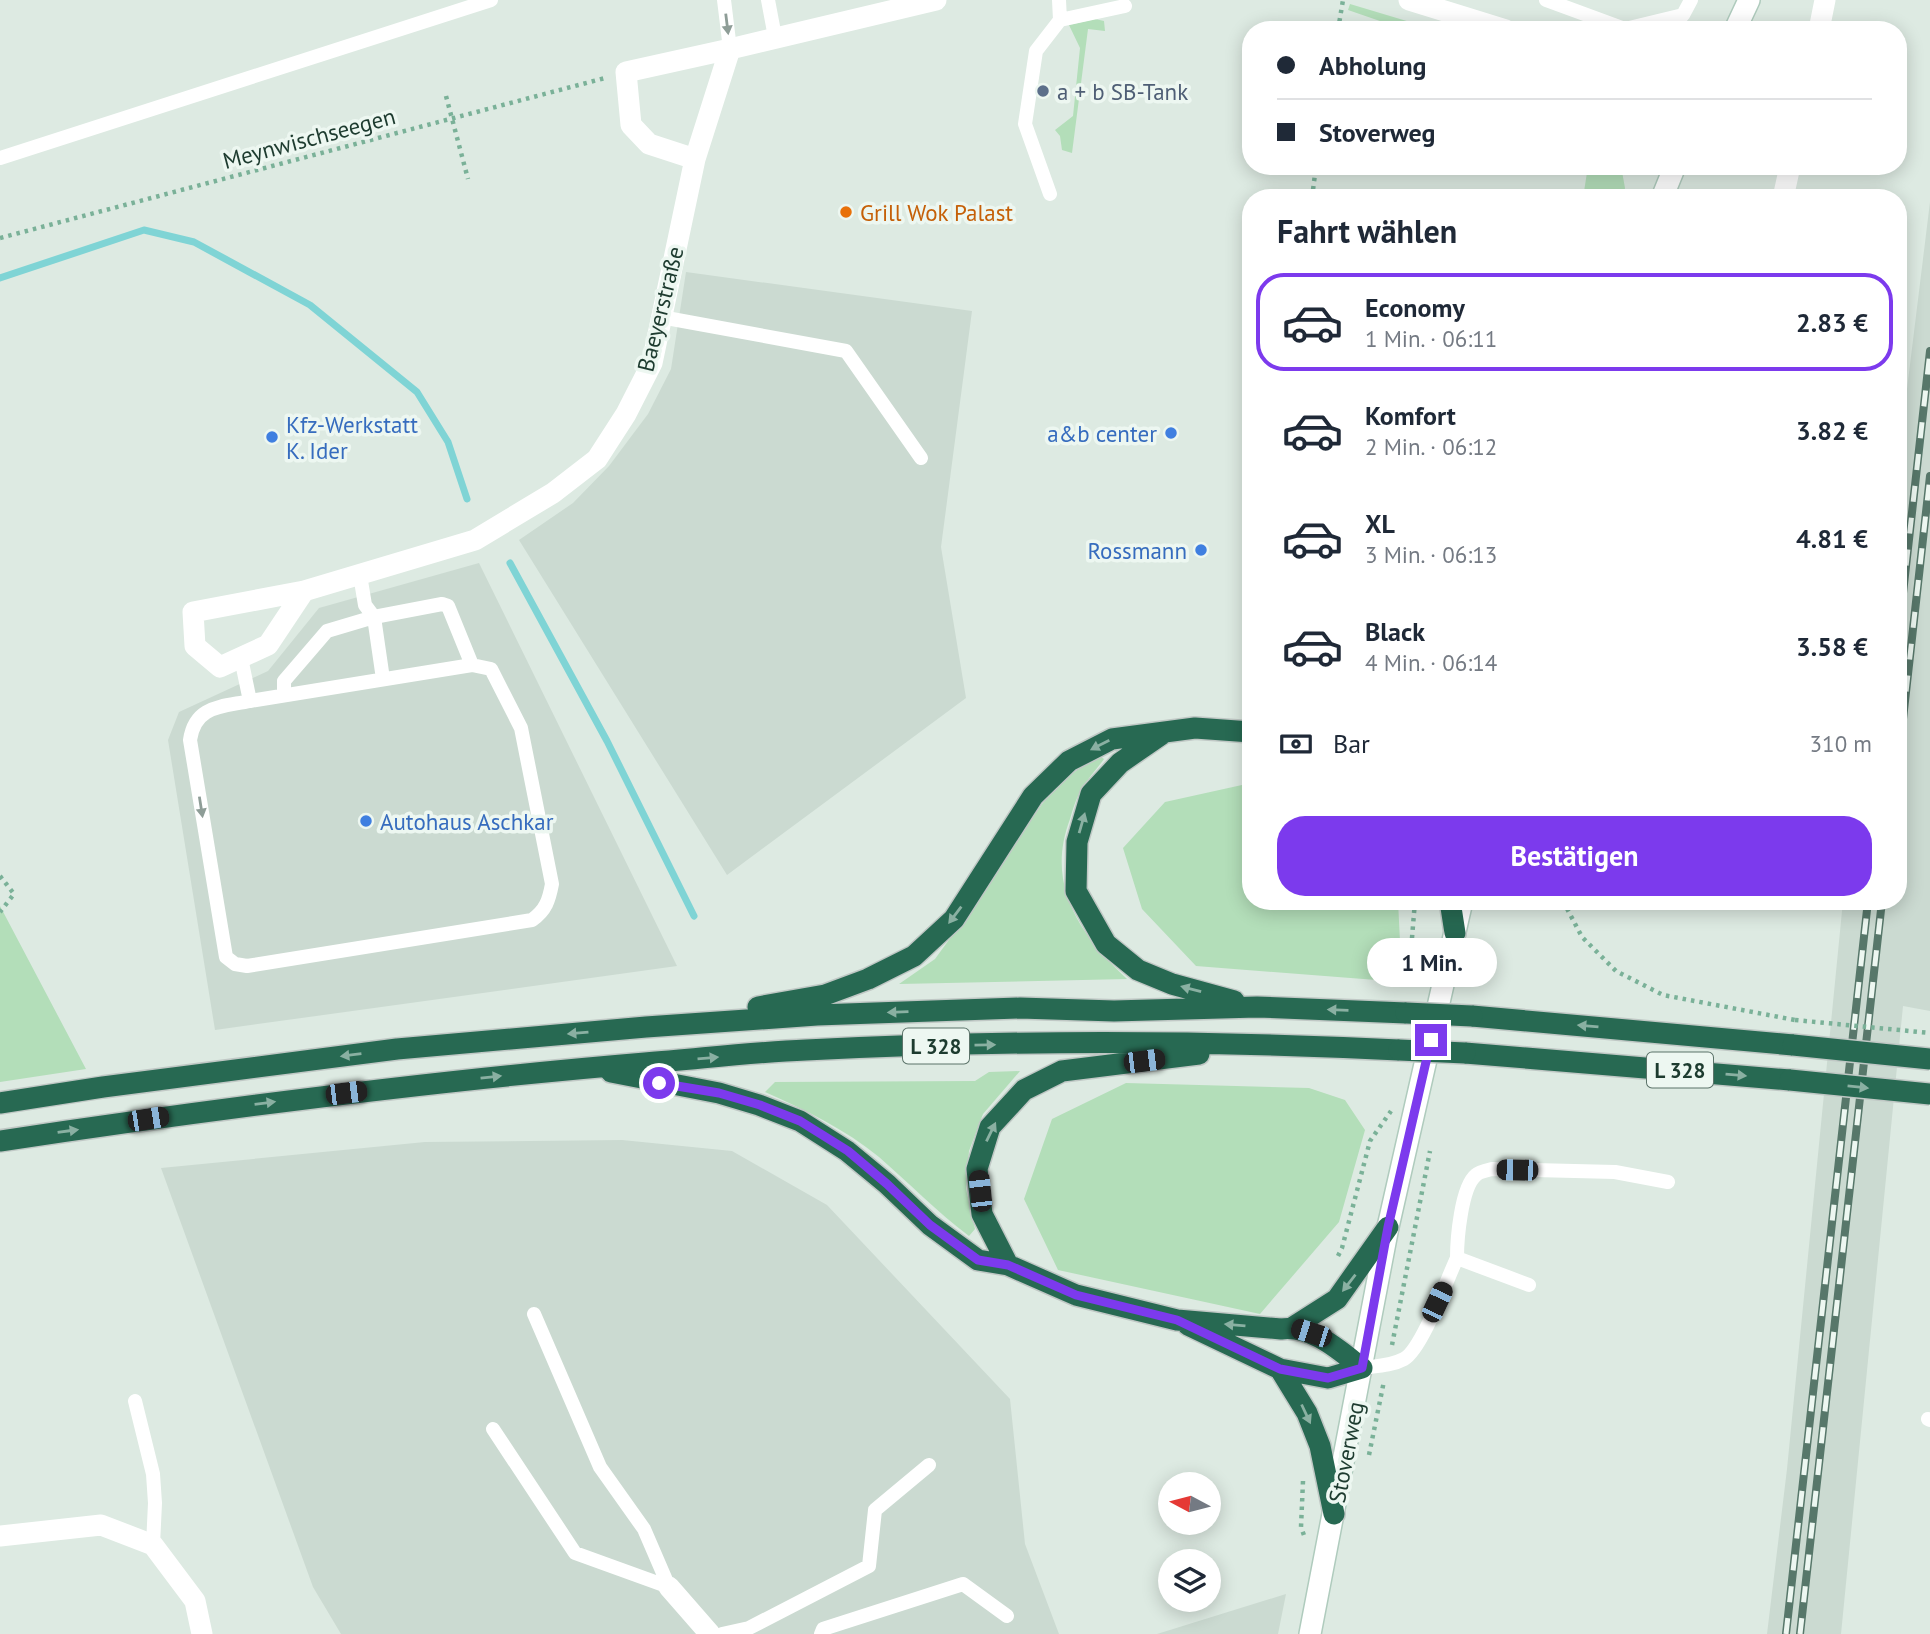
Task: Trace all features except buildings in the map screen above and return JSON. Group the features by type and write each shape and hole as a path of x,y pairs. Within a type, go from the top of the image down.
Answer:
{"highway":[{"path":"646,1027 825,995 868,979 914,956 954,919 1033,796 1069,761 1112,738 1195,728 1242,731"},
{"path":"1166,731 1120,763 1090,794 1077,842 1076,891 1106,944 1138,970 1171,984 1257,1007"},
{"path":"1451,910 1455,933"},
{"name":"L 328","path":"0,1103 397,1049 817,1015 1020,1008 1114,1011 1257,1007 1472,1016 1930,1059"},
{"name":"L 328","path":"0,1141 197,1111 592,1067 805,1050 1107,1042 1281,1044 1465,1053 1930,1094"},
{"path":"1008,1265 982,1214 978,1169 990,1128 1024,1090 1062,1071 1281,1044"},
{"path":"592,1067 719,1093 800,1121 848,1151 930,1225 978,1260 1008,1265 1076,1295 1177,1320 1281,1329 1293,1327 1337,1299 1388,1227"},
{"path":"1177,1320 1280,1369 1328,1378 1362,1368"},
{"path":"1293,1327 1311,1333 1335,1347 1362,1368"},
{"path":"1280,1369 1307,1413 1320,1446 1334,1514"}],"street":[{"path":"695,159 649,144 631,125 626,72 936,0"},
{"path":"1739,21 1749,0"},
{"path":"1821,21 1825,0"},
{"path":"1422,2 1479,21"},
{"name":"Baeyerstraße","path":"304,592 268,645 220,667 195,646 193,612 304,592 475,540 553,493 597,459 626,414 652,363 695,159 730,49"},
{"name":"Stoverweg","path":"1310,1634 1388,1227 1460,910"},
{"path":"0,1536 101,1525 153,1545 195,1601 202,1634"},
{"path":"669,1587 710,1634"}],"lane":[{"path":"0,158 491,0"},
{"path":"723,0 730,49"},
{"path":"768,0 775,37"},
{"path":"1059,0 1060,20"},
{"path":"1546,0 1603,21"},
{"path":"1658,21 1683,15 1691,0"},
{"path":"1050,194 1025,124 1036,51 1060,20 1125,5"},
{"path":"661,317 846,351 921,458"},
{"path":"360,575 366,605 374,617 383,680"},
{"path":"284,695 284,681 327,631 374,617 442,604 448,606 472,665"},
{"path":"241,658 250,701"},
{"path":"472,665 491,669 521,729 552,884 549,902 541,914 531,920 247,966 235,964 226,957 190,740 192,726 199,716 211,709 383,680 472,665"},
{"path":"1362,1368 1388,1365 1406,1358 1418,1345 1457,1258 1457,1236 1468,1186 1476,1174 1492,1169 1615,1172 1668,1182"},
{"path":"1457,1258 1530,1284"},
{"path":"534,1314 600,1467 644,1529 669,1587"},
{"path":"135,1401 153,1474 153,1545"},
{"path":"493,1429 575,1553 669,1587"},
{"path":"722,1634 750,1628 869,1566 875,1510 929,1465"},
{"path":"821,1634 823,1629 963,1584 1007,1616"}],"path":[{"path":"1340,21 1343,0"},
{"name":"Meynwischseegen","path":"0,238 626,72"},
{"path":"446,96 468,179"},
{"path":"0,876 14,894 0,912"},
{"path":"1568,910 1582,937 1616,971 1663,995 1796,1020 1930,1033"},
{"path":"1368,1459 1431,1150"}],"shaded area":[{"path":"1930,202 1930,1011 1903,1006 1841,1634 1767,1634 1787,1469 1842,910 1907,910 1907,389"},
{"path":"686,272 972,311 941,547 966,698 727,875 519,540 573,503 609,466 648,414 671,369"},
{"path":"479,563 677,966 215,1030 168,740 179,712 268,671 319,608"},
{"path":"622,1140 732,1151 827,1205 1010,1399 1025,1544 1059,1634 341,1634 313,1587 161,1168 425,1142"},
{"path":"1286,1594 1278,1634 1157,1634"}],"green space":[{"path":"1350,4 1407,21 1380,21 1348,10"},
{"path":"1095,19 1104,21 1105,31 1088,29 1072,153 1062,150 1060,136 1055,130 1073,116 1080,48 1069,25"},
{"path":"1587,175 1623,175 1625,189 1584,189"},
{"path":"1098,755 1104,759 1080,792 1071,815 1063,843 1062,866 1065,887 1082,926 1095,945 1127,979 899,984 935,959 1055,786"},
{"path":"1242,785 1242,910 1398,910 1402,982 1196,966 1142,909 1123,848 1165,802"},
{"path":"0,906 86,1069 0,1082"},
{"path":"1020,1071 983,1114 969,1151 966,1189 975,1229 969,1236 866,1147 824,1121 765,1092 775,1082 975,1081 989,1072"},
{"path":"1126,1083 1309,1088 1345,1100 1365,1130 1339,1222 1260,1314 1058,1270 1024,1199 1052,1119"}],"waterway":[{"path":"0,278 144,230 194,242 310,305 417,392 448,442 467,499"},
{"path":"510,563 607,741 694,916"}],"railway":[{"path":"1907,557 1930,351"},
{"path":"1907,683 1930,476"},
{"path":"1786,1634 1867,910"},
{"path":"1800,1634 1881,910"}],"place":[{"name":"a + b SB-Tank","path":"1043,91"},
{"name":"Grill Wok Palast","path":"846,212"},
{"name":"a&b center","path":"1171,433"},
{"name":"Kfz-Werkstatt K. Ider","path":"272,437"},
{"name":"Rossmann","path":"1201,550"},
{"name":"Autohaus Aschkar","path":"366,821"}],"route":[{"path":"659,1083 719,1093 800,1121 848,1151 930,1225 978,1260 1008,1265 1076,1295 1177,1320 1280,1369 1328,1378 1362,1368 1388,1227 1431,1040"}]}
